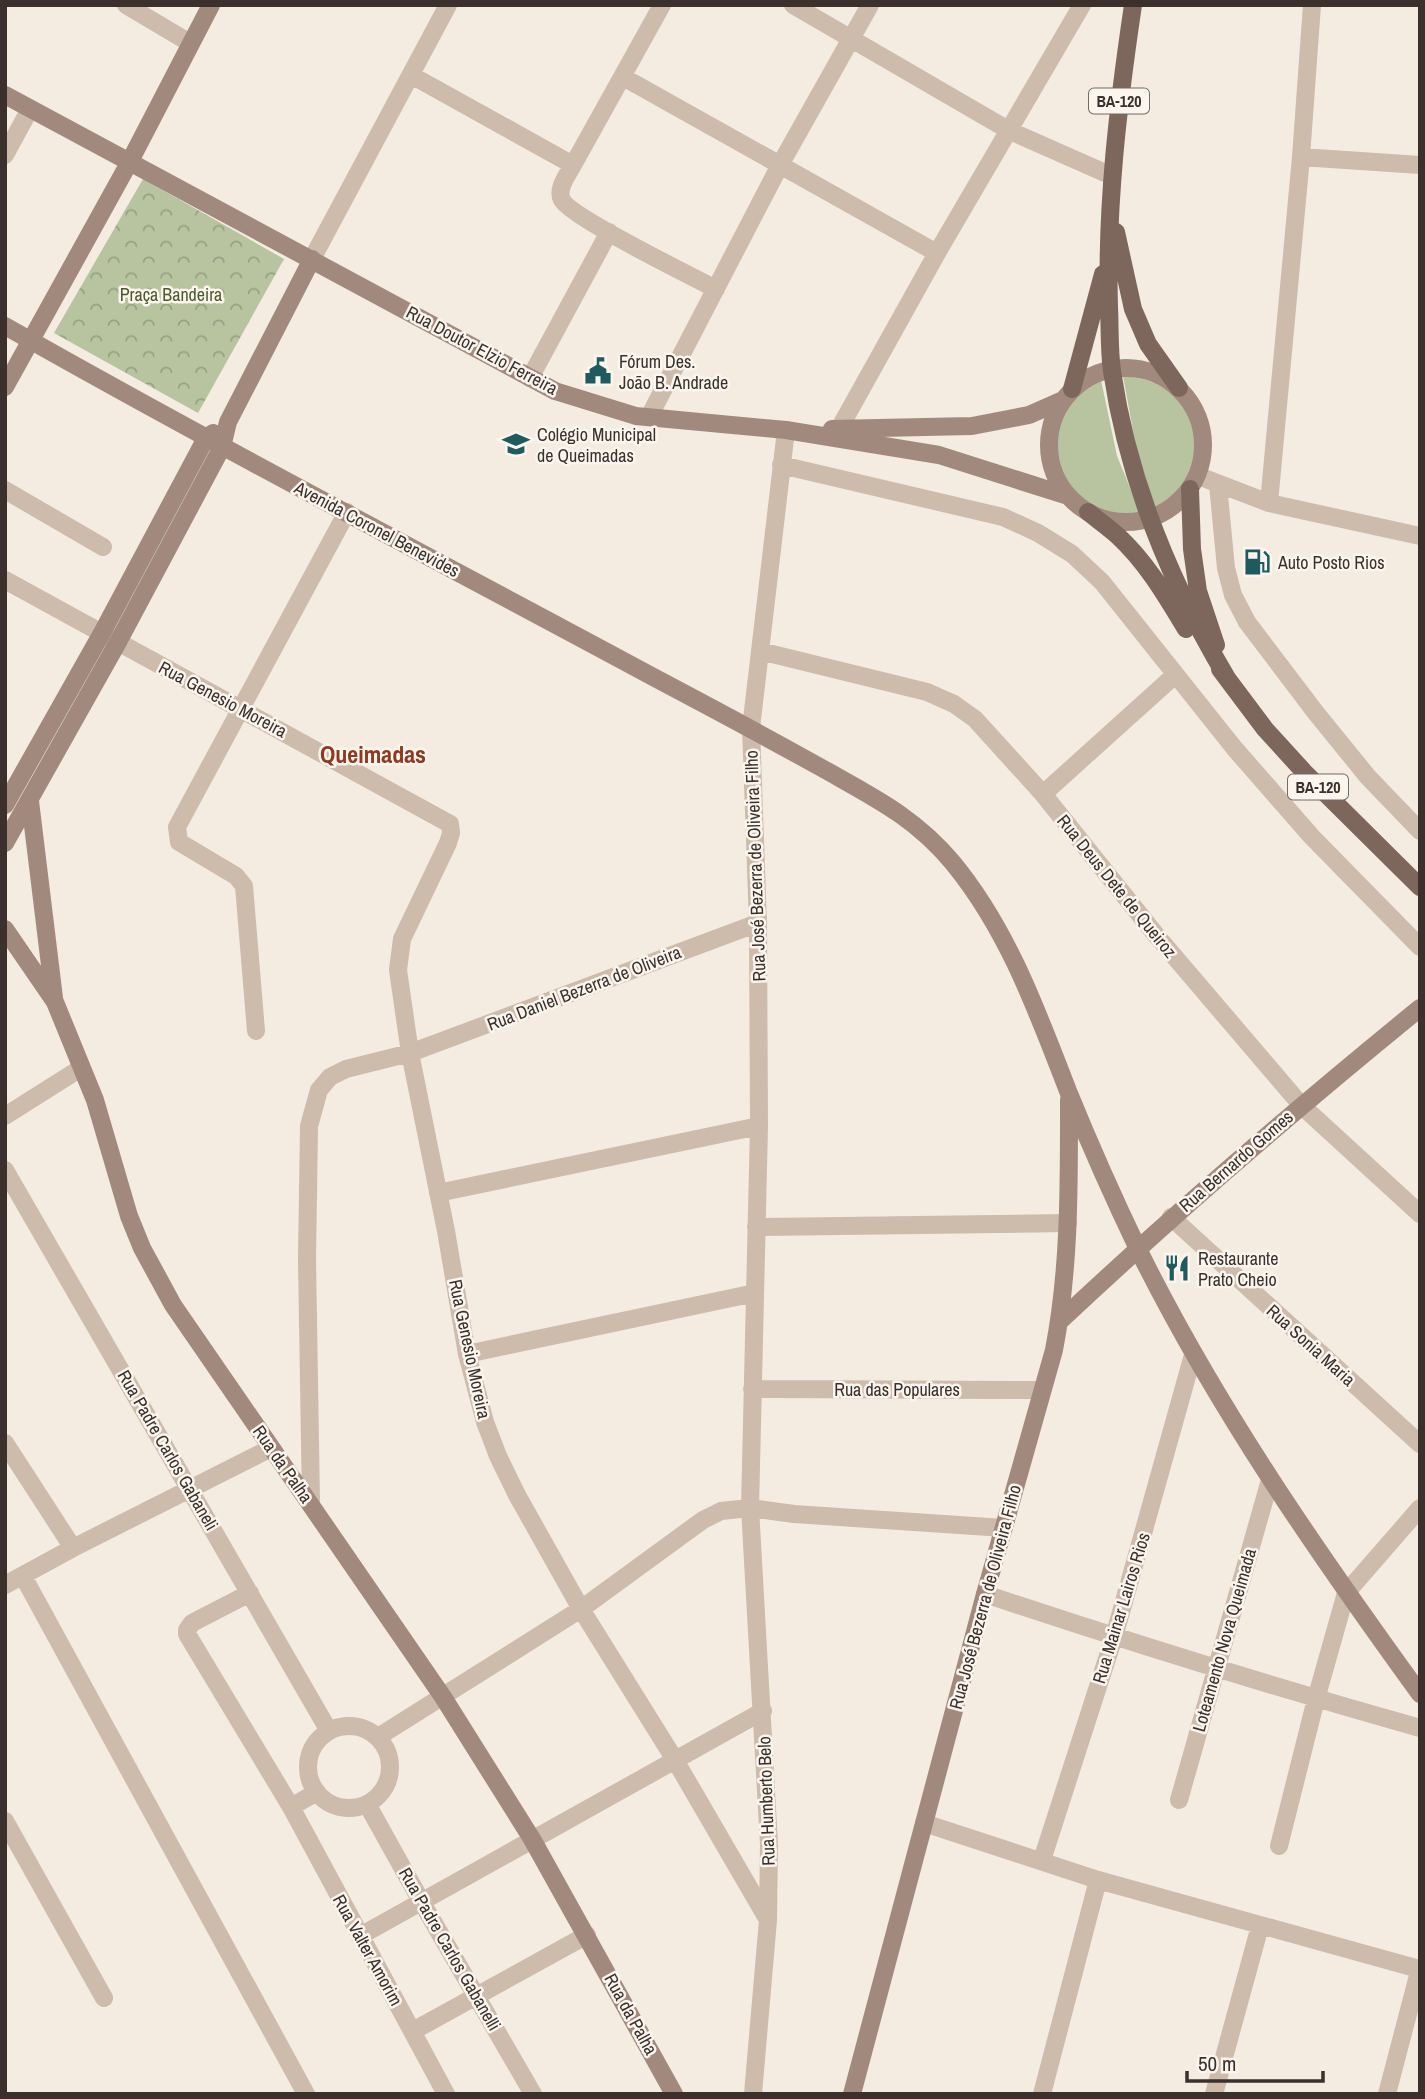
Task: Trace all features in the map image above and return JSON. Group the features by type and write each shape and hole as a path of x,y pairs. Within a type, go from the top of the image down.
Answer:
{"main road":[{"path":"5,387 129,163 211,5"},
{"name":"BA-120","path":"1133,5 1118,113 1108,257 1112,369 1121,419 1150,519 1178,589 1227,678 1265,729 1306,774 1420,887"},
{"path":"5,95 312,259 228,422 214,443 110,638 30,801 5,843"},
{"path":"1088,512 1112,521 1127,522 1150,519 1166,511 1193,482 1202,461 1204,438 1197,412 1148,344 1133,309 1121,261 1111,197"},
{"path":"1108,257 1067,394 1053,416 1048,438 1049,456 1056,479 1068,496 1118,536 1146,568 1162,588 1186,628 1227,678"},
{"name":"Rua Doutor Elzio Ferreira","path":"312,259 555,391 636,416 786,430"},
{"name":"Avenida Coronel Benevides","path":"5,326 214,443 751,728"},
{"path":"786,430 972,426 1029,415 1067,394 1094,374 1112,369 1138,368 1161,375 1179,388"},
{"path":"786,430 939,455 1068,496"},
{"path":"1193,482 1192,549 1198,591 1227,678"},
{"path":"5,805 110,638"},
{"name":"Rua José Bezerra de Oliveira Filho","path":"751,728 901,813 930,838 974,891 1001,934 1047,1032 1069,1094 1138,1248"},
{"path":"30,801 55,1002"},
{"path":"5,929 55,1002"},
{"name":"Rua da Palha","path":"55,1002 95,1100 129,1216 142,1248 173,1305 443,1697 532,1839 674,2094"},
{"name":"Rua Bernardo Gomes","path":"1060,1321 1171,1217 1301,1105 1420,1008"},
{"name":"Rua José Bezerra de Oliveira Filho","path":"852,2094 985,1594 1054,1350 1060,1321 1068,1223 1069,1094"},
{"path":"1138,1248 1193,1354 1270,1480 1346,1593 1420,1694"}],"street":[{"path":"126,5 190,43"},
{"path":"312,259 448,5"},
{"path":"662,5 560,189 562,200 609,232 716,289"},
{"path":"793,5 1010,131 1112,176"},
{"path":"649,417 780,165 870,5"},
{"path":"839,429 937,253 1082,5"},
{"path":"1269,503 1301,157 1312,5"},
{"path":"411,75 573,165"},
{"path":"623,77 937,253"},
{"path":"5,155 30,109"},
{"path":"1301,157 1420,164"},
{"path":"530,378 609,232"},
{"path":"751,728 786,430"},
{"path":"781,465 1003,517 1038,533 1072,554 1102,582 1235,749 1312,837 1420,947"},
{"path":"1193,482 1218,485 1269,503 1420,536"},
{"path":"1218,485 1226,568 1233,595 1247,622 1368,777 1420,831"},
{"path":"5,489 103,547"},
{"path":"256,1031 244,886 236,876 179,842 177,827 347,512"},
{"name":"Rua Genesio Moreira","path":"5,580 450,824 448,843 402,939 399,952 398,970 410,1053 467,1354 485,1422 517,1495 581,1609"},
{"name":"Rua Deus Dete de Queiroz","path":"760,651 927,692 954,704 975,719 1043,794 1156,935 1301,1105 1420,1214"},
{"path":"1043,794 1175,675"},
{"name":"Rua José Bezerra de Oliveira Filho","path":"750,1508 759,1126 758,923 751,728"},
{"name":"Rua Daniel Bezerra de Oliveira","path":"410,1053 758,923"},
{"path":"311,1503 307,1259 309,1126 319,1090 330,1077 346,1069 410,1053"},
{"path":"5,1116 81,1068"},
{"path":"438,1193 759,1126"},
{"name":"Rua Padre Carlos Gabaneli","path":"5,1170 329,1731"},
{"name":"Rua Sonia Maria","path":"1171,1217 1420,1444"},
{"path":"756,1227 1068,1223"},
{"path":"467,1354 755,1293"},
{"name":"Rua Mainar Lairos Rios","path":"1042,1860 1114,1637 1193,1354"},
{"name":"Rua das Populares","path":"752,1389 1042,1390"},
{"path":"5,1443 73,1548"},
{"path":"5,1585 271,1448"},
{"name":"Loteamento Nova Queimada","path":"1179,1800 1270,1480"},
{"path":"378,1737 581,1609 703,1520 721,1511 750,1508 794,1514 1004,1528"},
{"name":"Rua Humberto Belo","path":"750,1508 769,1844 768,1920 753,2094"},
{"path":"1279,1846 1346,1593 1420,1508"},
{"path":"23,1576 306,2094"},
{"name":"Rua Valter Amorim","path":"250,1593 192,1623 187,1634 291,1807 446,2094"},
{"path":"985,1594 1114,1637 1420,1728"},
{"path":"581,1609 675,1760 768,1920"},
{"path":"360,1936 763,1711"},
{"path":"355,1726 378,1737 390,1760 390,1773 386,1786 378,1796 367,1804 354,1808 340,1807 317,1792 310,1779 308,1766 311,1752 318,1740 329,1731 355,1726"},
{"path":"291,1807 317,1792"},
{"name":"Rua Padre Carlos Gabanelli","path":"367,1804 531,2093"},
{"path":"5,1821 104,1997"},
{"path":"924,1823 1098,1880 1420,1968 1387,2094"},
{"path":"1042,2094 1098,1880"},
{"path":"1214,2094 1260,1926"},
{"path":"412,2031 587,1935"}],"green space":[{"name":"Praça Bandeira","path":"143,179 284,259 198,413 54,333"},
{"path":"1123,376 1150,381 1171,393 1185,410 1194,429 1195,451 1189,472 1175,492 1154,509 1135,441"},
{"path":"1101,380 1117,456 1141,514 1110,513 1084,501 1072,490 1063,476 1058,460 1058,428 1064,412 1077,395"}],"place":[{"name":"Fórum Des. João B. Andrade","path":"598,371"},
{"name":"Colégio Municipal de Queimadas","path":"516,444"},
{"name":"Auto Posto Rios","path":"1257,562"},
{"name":"Restaurante Prato Cheio","path":"1177,1268"}],"district":[{"name":"Queimadas","path":"373,754"}]}
